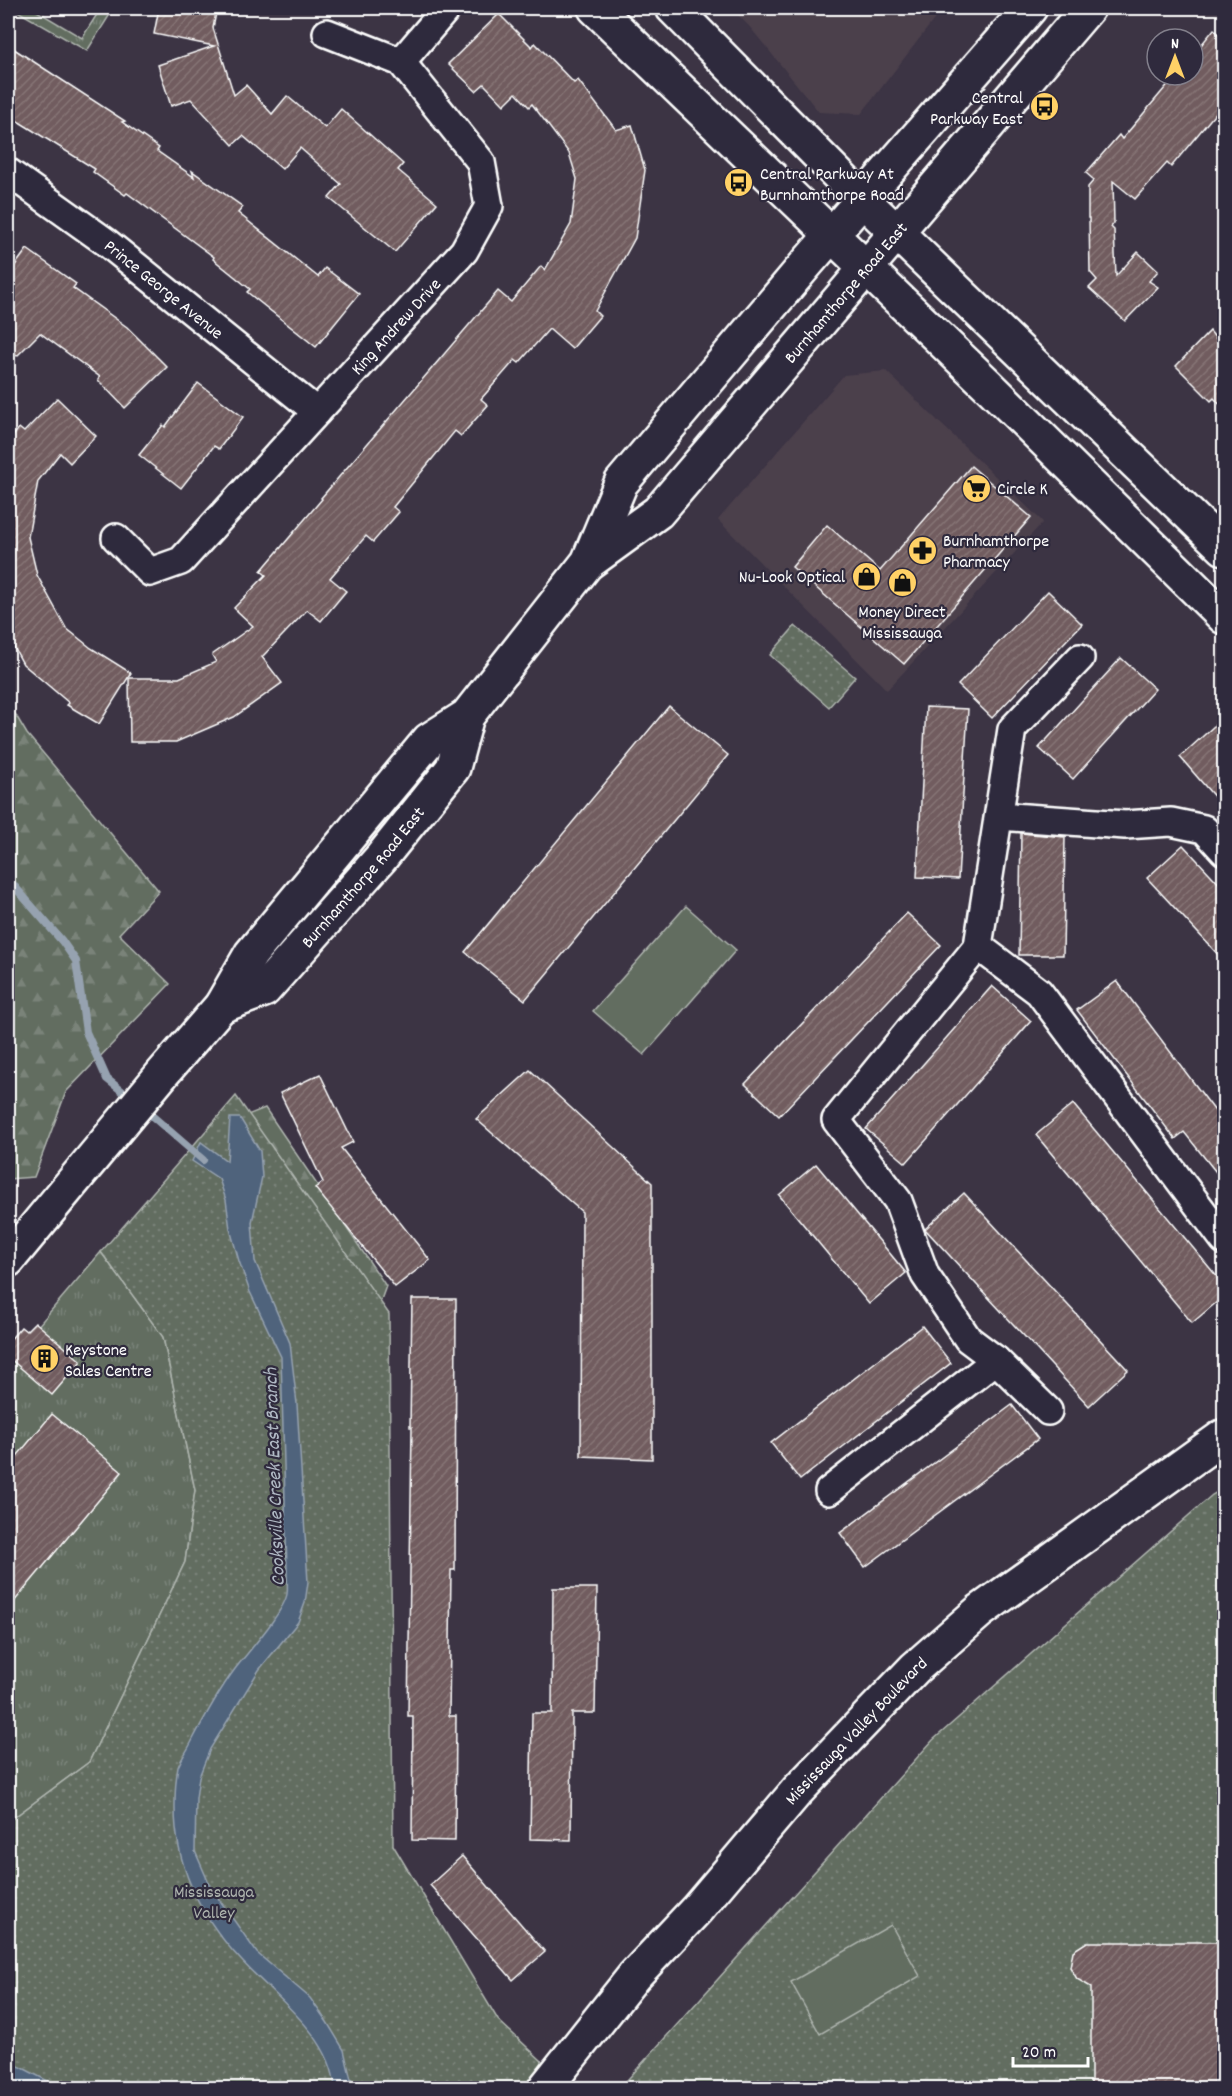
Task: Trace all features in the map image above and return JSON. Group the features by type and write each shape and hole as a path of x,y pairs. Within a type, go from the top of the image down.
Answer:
{"street":[{"path":"327,33 400,62 447,8"},
{"path":"595,8 867,268 1224,617"},
{"path":"673,8 863,200 1224,548"},
{"name":"Burnhamthorpe Road East","path":"8,1260 221,1006 251,954 429,740 468,716 588,562 621,483 831,236 1030,8"},
{"name":"Burnhamthorpe Road East","path":"588,562 658,512 1088,8"},
{"name":"King Andrew Drive","path":"116,538 150,572 181,561 464,251 489,206 481,162 400,62"},
{"name":"Prince George Avenue","path":"8,172 106,242 317,412"},
{"path":"1048,1411 996,1360 968,1339 925,1275 898,1201 837,1120 978,946 1012,729 1080,658"},
{"path":"999,816 1125,825 1171,822 1204,829 1224,851"},
{"path":"978,946 1039,992 1224,1240"},
{"path":"829,1491 996,1360"},
{"name":"Mississauga Valley Boulevard","path":"545,2088 634,1976 697,1910 797,1791 915,1668 981,1611 1224,1436"}],"shaded area":[{"path":"731,8 943,8 861,114 819,112 749,26"},
{"path":"886,371 1043,522 887,690 718,520 844,375"}],"green space":[{"path":"12,8 32,8 82,38 101,8 114,8 87,51"},
{"path":"795,626 855,677 829,707 770,655"},
{"path":"8,702 27,734 159,891 119,934 170,984 66,1092 34,1177 8,1179"},
{"path":"686,906 736,950 644,1055 593,1011"},
{"name":"Mississauga Valley","path":"236,1096 389,1314 393,1845 498,2020 557,2075 566,2088 8,2088 8,1822 89,1762 185,1562 195,1490 163,1337 101,1252"},
{"path":"265,1108 386,1286 368,1336 240,1118"},
{"path":"101,1252 163,1337 195,1490 185,1562 89,1762 8,1822 8,1361"},
{"path":"1224,1488 1224,2088 620,2088 933,1740 1212,1495"},
{"path":"891,1925 920,1976 820,2034 791,1982"}],"water":[{"path":"230,1118 240,1118 260,1151 262,1177 252,1222 255,1261 290,1343 297,1404 308,1582 305,1603 298,1622 259,1670 210,1749 199,1777 196,1798 195,1851 211,1888 257,1953 310,1998 327,2022 344,2050 353,2088 335,2088 331,2068 312,2033 240,1959 213,1925 192,1888 179,1847 176,1826 175,1790 179,1764 217,1696 279,1611 287,1591 281,1357 250,1292 239,1261 230,1229 226,1200 219,1179 192,1161 201,1142 227,1161"},
{"path":"8,2062 21,2067 61,2088 8,2088"}],"building":[{"path":"159,8 217,8 213,28 234,95 246,85 272,114 287,96 325,128 341,109 403,164 398,170 437,203 395,252 329,198 341,184 300,148 282,169 243,136 233,145 191,99 171,106 158,65 214,46 154,34"},
{"path":"499,14 532,47 535,43 574,83 578,80 616,130 632,125 645,170 635,238 595,311 600,316 572,349 549,329 519,363 515,360 481,399 488,405 461,436 455,431 393,507 399,512 373,542 366,536 330,578 346,591 321,621 307,610 262,657 282,683 234,717 176,742 130,742 129,678 179,678 216,662 212,655 253,626 234,608 266,575 261,571 498,291 511,302 541,266 545,270 571,224 577,179 569,153 532,104 529,107 516,93 504,105 484,84 476,91 448,64"},
{"path":"1214,29 1224,39 1224,103 1171,167 1167,163 1135,199 1113,181 1114,223 1111,227 1114,230 1116,276 1138,252 1158,271 1149,281 1158,287 1125,321 1089,288 1097,280 1090,272 1088,218 1088,187 1094,180 1086,173 1119,135 1122,139 1166,87 1205,87 1205,40"},
{"path":"8,45 125,121 122,122 159,148 157,151 194,177 192,171 243,207 238,213 318,277 325,268 359,294 316,347 247,292 250,289 213,259 214,257 127,193 125,195 93,172 95,169 8,115"},
{"path":"27,249 76,284 73,288 127,327 167,367 125,408 98,380 100,377 40,333 17,356 8,347 8,275"},
{"path":"1210,331 1224,349 1224,409 1214,398 1211,401 1176,366"},
{"path":"198,383 243,417 219,449 214,446 181,488 139,455 163,425 165,427"},
{"path":"57,398 96,436 70,463 60,453 38,481 28,537 37,575 66,628 91,648 131,673 99,724 67,705 69,703 23,664 8,636 8,443 19,428 24,432"},
{"path":"971,466 1031,517 904,664 792,567 827,525 880,571"},
{"path":"1048,591 1082,624 992,718 958,685"},
{"path":"1121,658 1155,689 1073,779 1039,748"},
{"path":"669,706 728,755 525,1000 465,952"},
{"path":"926,707 968,709 958,879 917,877"},
{"path":"1224,717 1224,808 1180,757"},
{"path":"1021,833 1065,837 1063,955 1019,955"},
{"path":"1183,845 1224,889 1224,961 1147,878"},
{"path":"907,913 941,945 779,1116 745,1084"},
{"path":"1117,981 1224,1123 1224,1182 1184,1132 1175,1139 1077,1010"},
{"path":"992,986 1031,1021 906,1163 866,1129"},
{"path":"530,1070 652,1183 652,1459 581,1456 582,1212 476,1119"},
{"path":"320,1074 353,1142 341,1148 430,1260 395,1287 315,1188 323,1182 280,1093"},
{"path":"1073,1104 1224,1285 1224,1296 1192,1323 1036,1135"},
{"path":"816,1164 906,1273 869,1304 779,1195"},
{"path":"964,1193 1128,1370 1089,1406 925,1229"},
{"path":"412,1299 456,1299 455,1570 451,1570 449,1716 456,1716 455,1841 412,1840 413,1716 408,1716"},
{"name":"Keystone Sales Centre","path":"35,1322 81,1361 52,1395 8,1357 8,1342 21,1327 26,1331"},
{"path":"922,1326 951,1363 800,1480 771,1443"},
{"path":"1012,1405 1038,1439 865,1567 840,1533"},
{"path":"52,1414 122,1472 8,1609 8,1467"},
{"path":"553,1588 597,1588 595,1713 572,1713 571,1840 530,1839 532,1713 552,1713"},
{"path":"462,1856 545,1952 513,1980 430,1885"},
{"path":"1087,1942 1224,1942 1224,2088 1091,2088 1091,1987 1077,1979 1070,1967 1073,1951"}],"waterway":[{"name":"Cooksville Creek East Branch","path":"8,879 62,941 76,961 86,1032 107,1079 132,1099"},
{"name":"Cooksville Creek East Branch","path":"144,1109 203,1160"}],"place":[{"name":"Central Parkway East","path":"1044,107"},
{"name":"Central Parkway At Burnhamthorpe Road","path":"739,183"},
{"name":"Circle K","path":"976,488"},
{"name":"Burnhamthorpe Pharmacy","path":"922,550"},
{"name":"Nu-Look Optical","path":"866,576"},
{"name":"Money Direct Mississauga","path":"902,582"},
{"name":"Keystone Sales Centre","path":"44,1359"}]}
